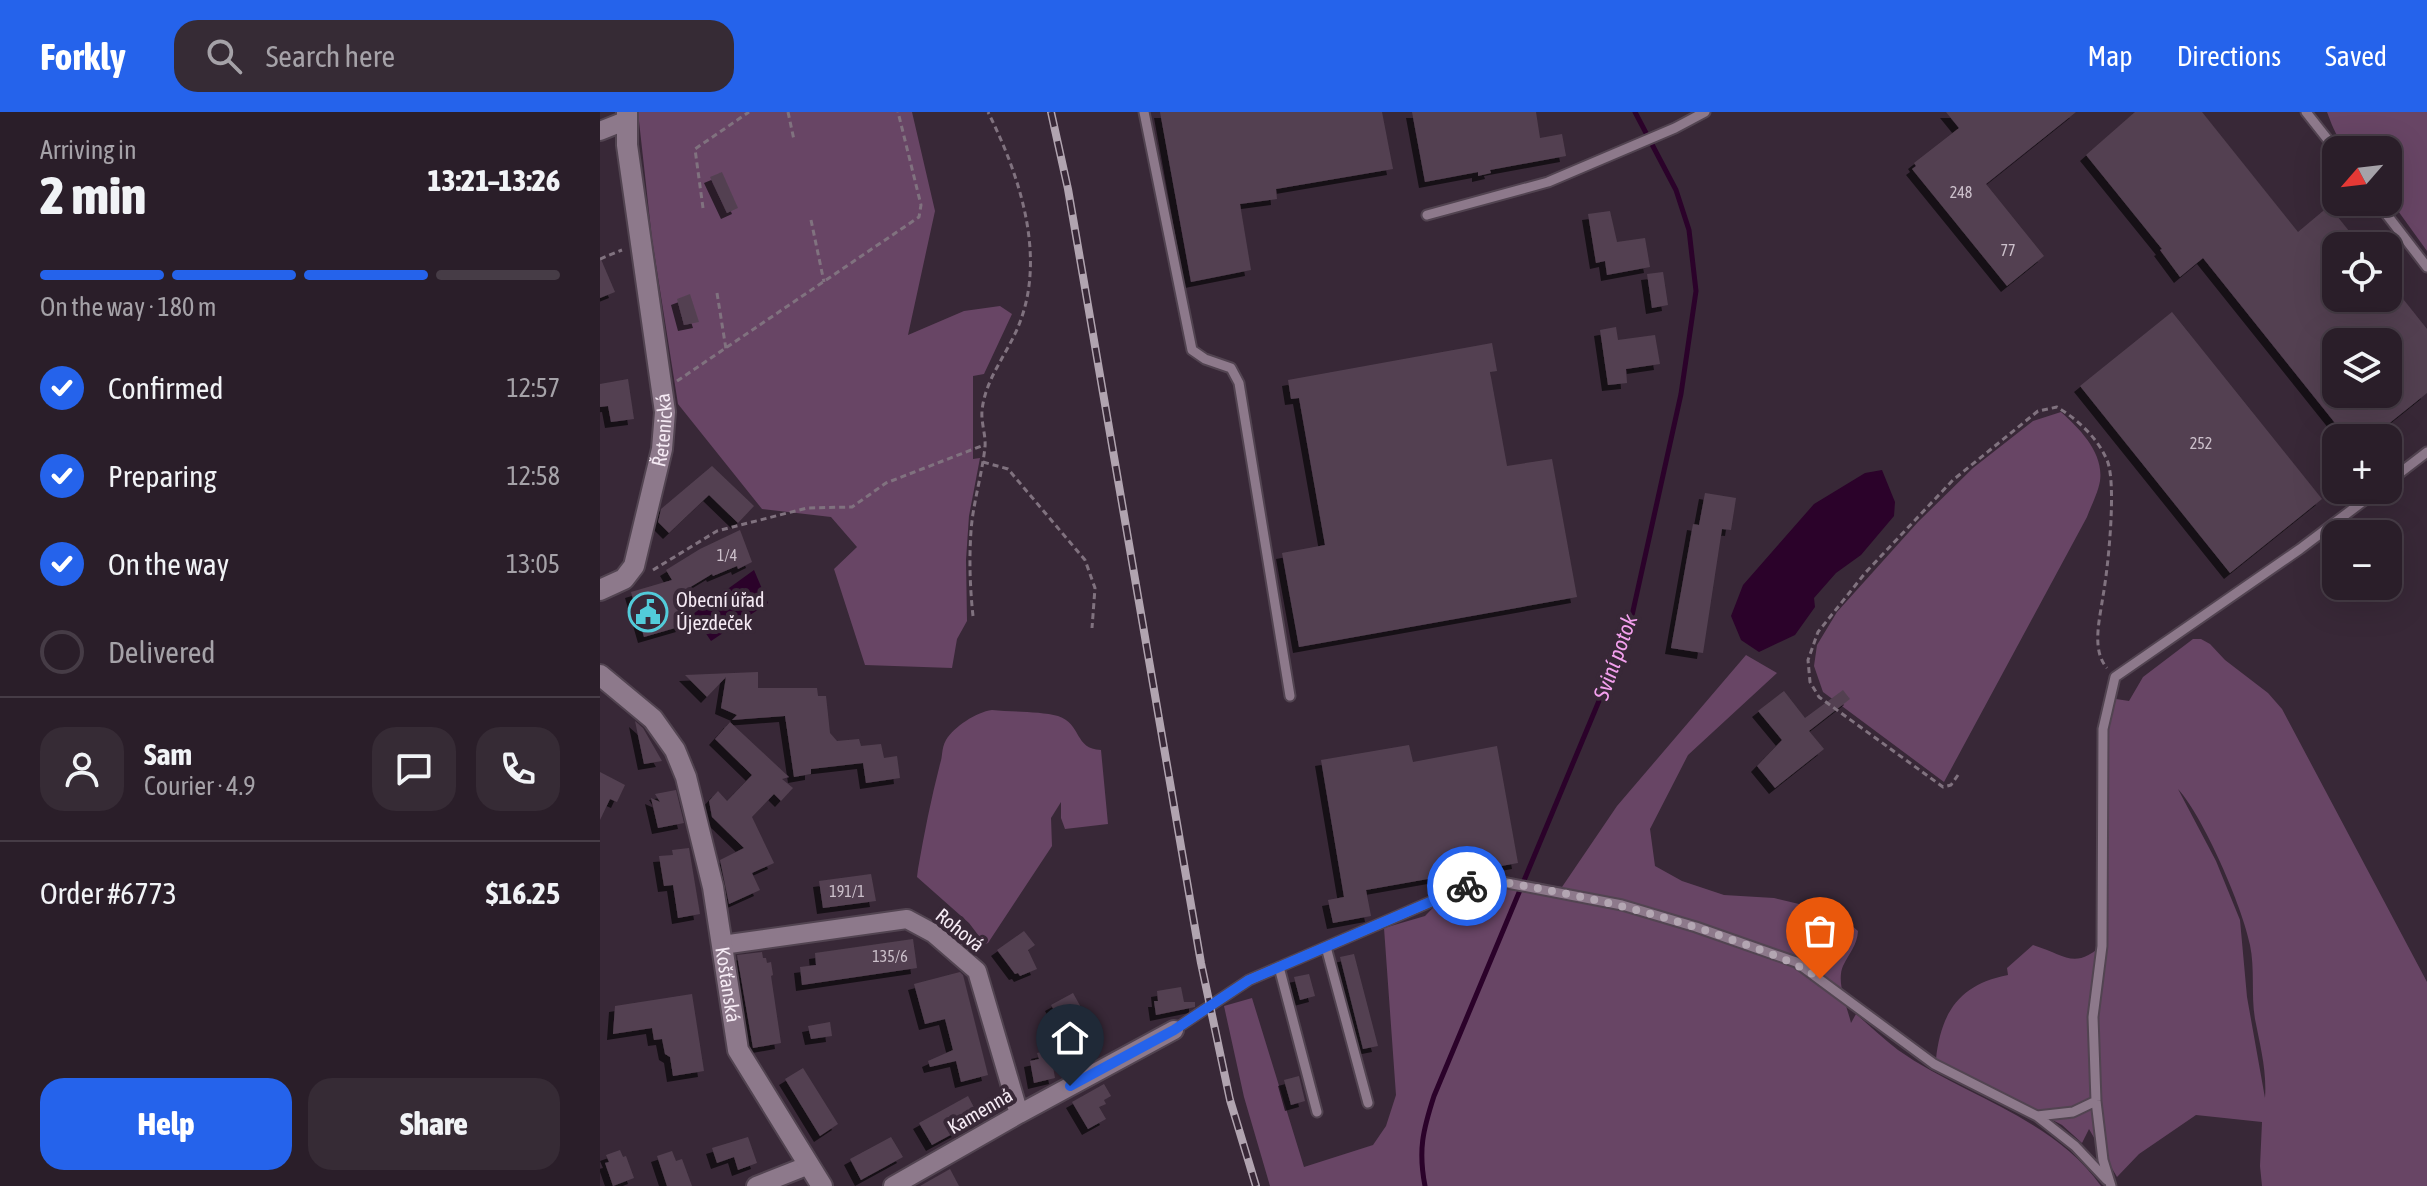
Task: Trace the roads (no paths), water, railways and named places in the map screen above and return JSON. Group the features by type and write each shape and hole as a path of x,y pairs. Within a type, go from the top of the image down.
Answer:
{"street":[{"name":"Řetenická","path":"600,131 626,116 665,420 662,449 634,566 624,579 600,590"},
{"name":"Košťanská","path":"600,675 653,719 670,740 681,762 710,871 738,1050 822,1186"},
{"name":"Rohová","path":"722,945 907,919 920,924 977,971 1019,1114"},
{"name":"Kamenná","path":"893,1186 1174,1030"},
{"path":"756,1186 809,1165"}],"lane":[{"path":"1144,112 1192,350 1205,359 1231,368 1239,383 1290,696"},
{"path":"1427,215 1548,182 1705,112"},
{"path":"2306,112 2325,136"},
{"path":"2388,216 2427,267"},
{"path":"2402,471 2427,452"},
{"path":"2110,1184 2103,1160 2096,1101 2093,1017 2102,946 2103,729 2115,677 2359,504"},
{"path":"1174,1030 1249,980 1472,884 1502,882 1545,889 1637,909 1796,962 1934,1064 2037,1116 2075,1146 2110,1184"},
{"path":"1326,947 1368,1103"},
{"path":"1279,967 1317,1112"},
{"path":"2037,1116 2073,1112 2096,1101"}],"waterway":[{"name":"Sviní potok","path":"1425,1186 1423,1140 1434,1096 1629,629 1681,394 1696,291 1689,230 1676,190 1635,112"}],"railway":[{"path":"1051,112 1068,189 1201,963 1230,1100 1256,1186"}],"place":[{"name":"Obecní úřad Újezdeček","path":"648,612"}]}
